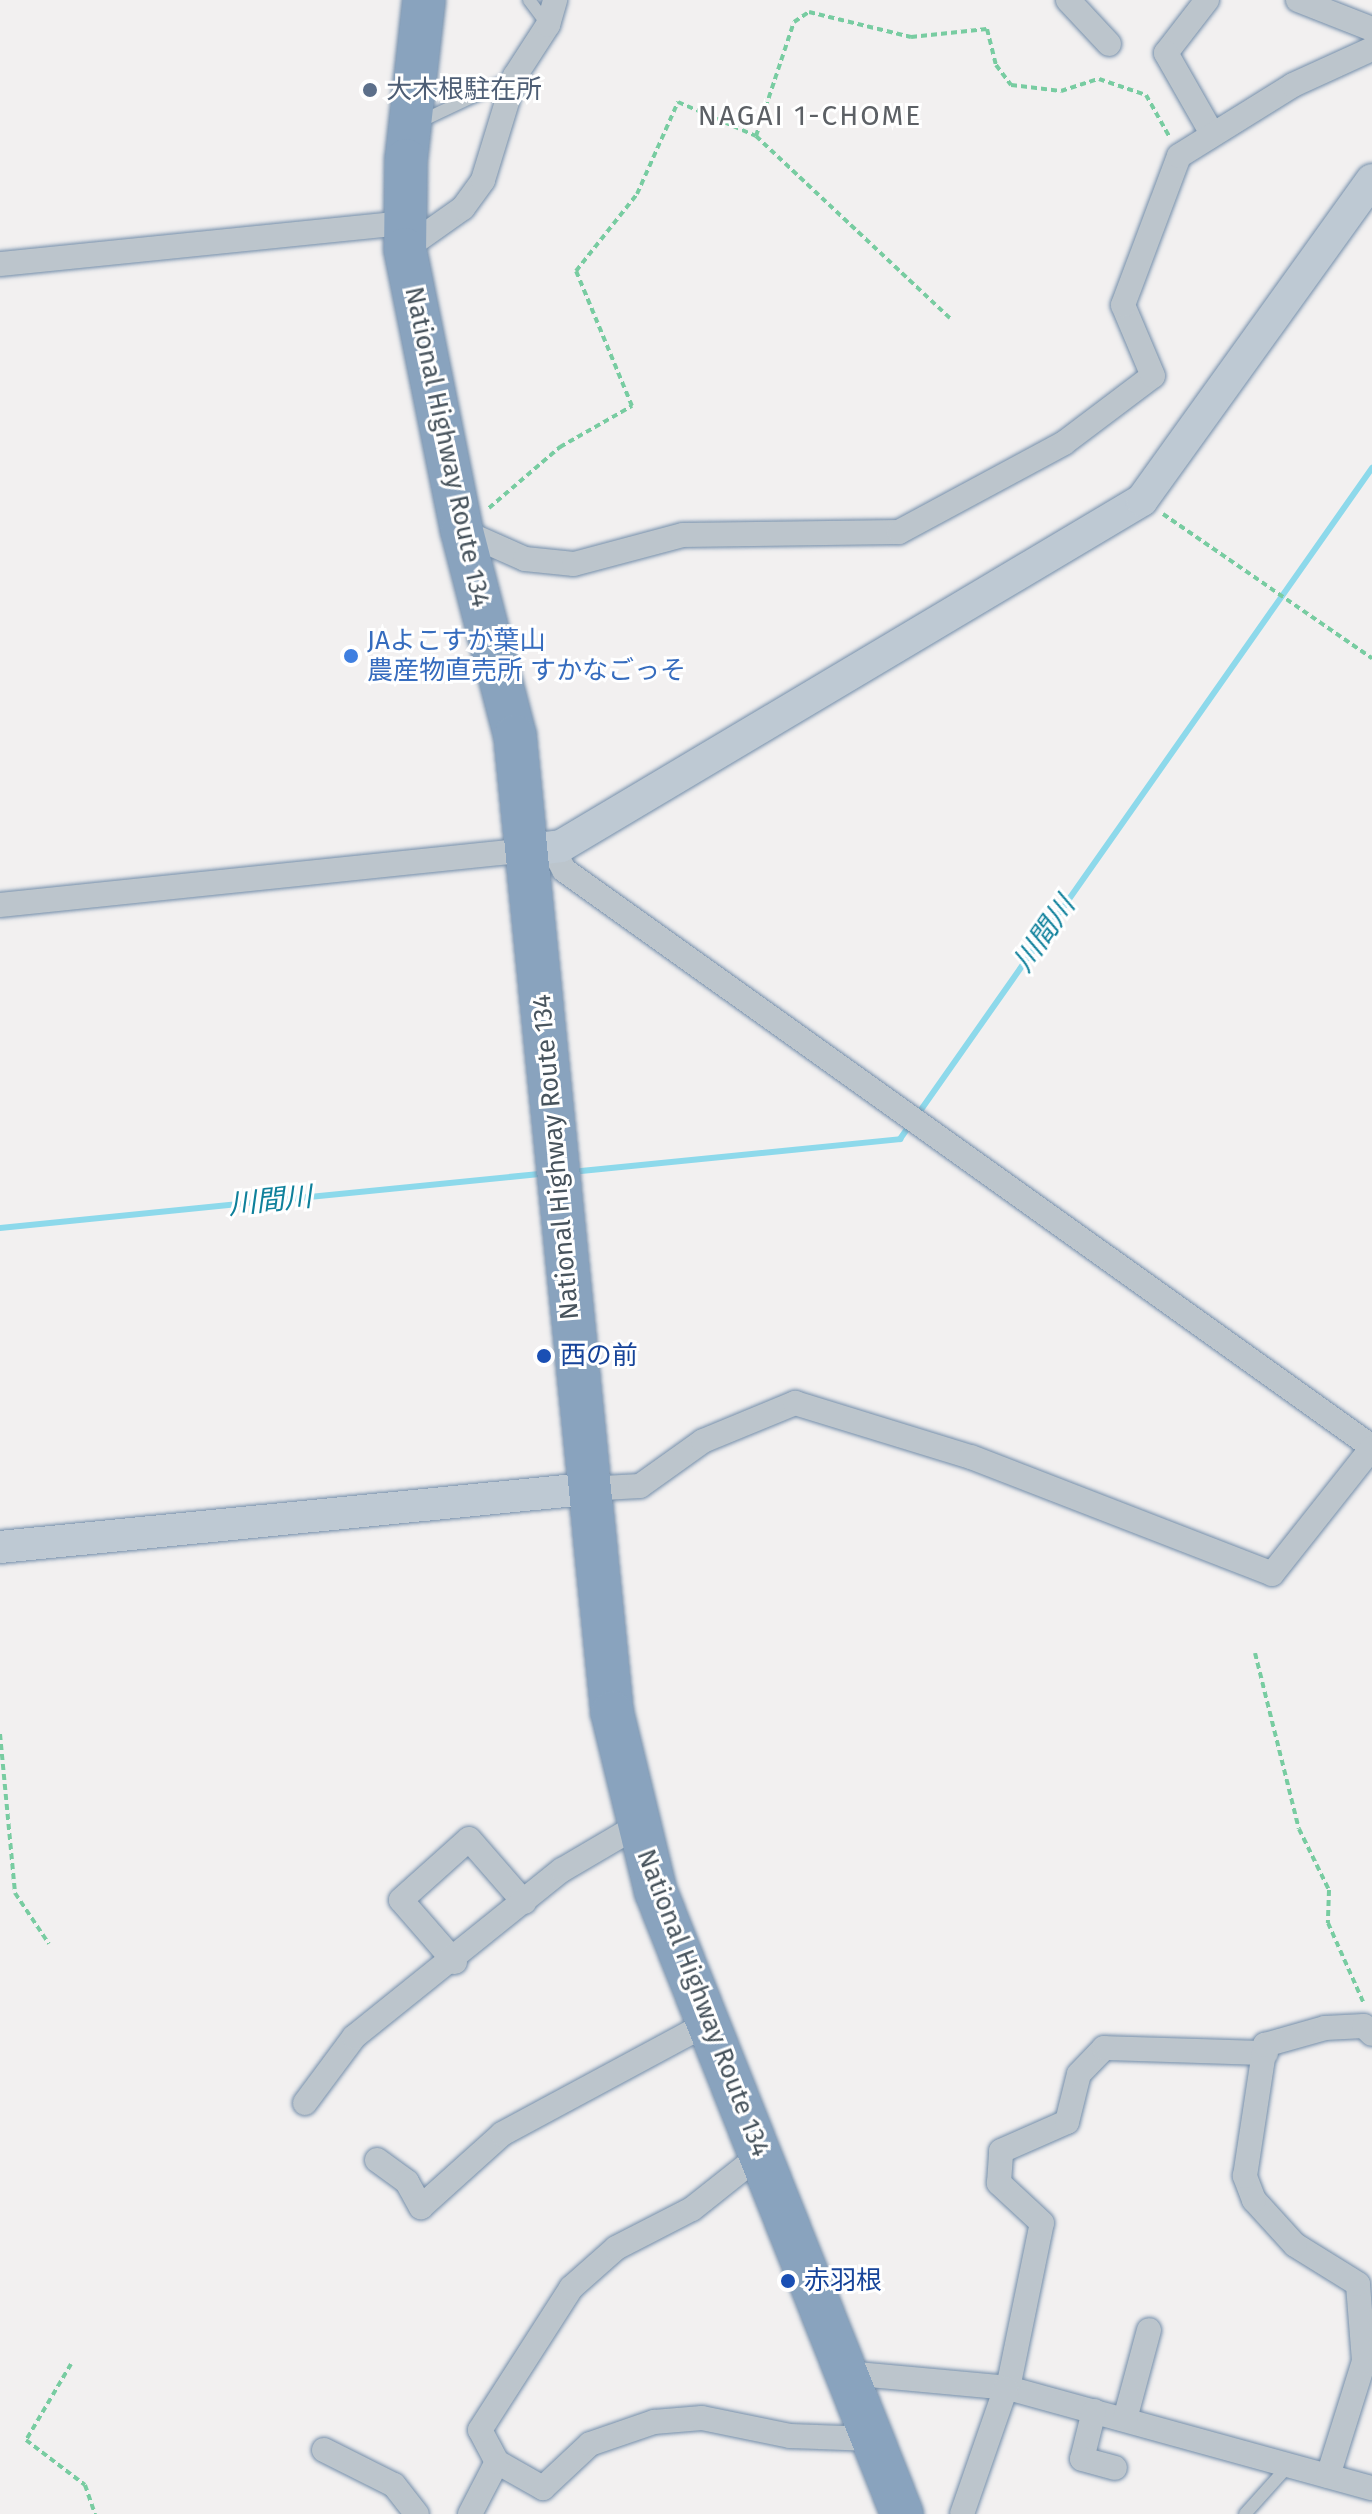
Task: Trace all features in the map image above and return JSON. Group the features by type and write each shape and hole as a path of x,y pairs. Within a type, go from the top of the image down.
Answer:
{"highway":[{"name":"National Highway Route 134","path":"424,0 409,127 405,236 462,531 515,736 540,849 585,1489 612,1712 637,1826 708,2023 873,2439 893,2507"}],"street":[{"path":"0,264 405,236 463,208 483,180 515,76 548,25 555,0"},
{"path":"1068,0 1109,44"},
{"path":"1207,0 1166,53 1211,132"},
{"path":"1298,0 1372,29"},
{"path":"462,531 525,559 574,564 683,535 899,532 1064,443 1153,376 1123,305 1179,156 1211,132 1372,49"},
{"path":"0,905 540,849 1142,500 1372,180"},
{"path":"0,1547 640,1486 703,1441 795,1403 971,1457 1272,1574 1372,1447 564,870 540,849"},
{"path":"305,2103 354,2037 455,1962 524,1902 637,1826"},
{"path":"455,1962 401,1900 469,1839 524,1902"},
{"path":"377,2160 407,2182 421,2207 499,2136 708,2023"},
{"path":"1328,2476 1364,2361 1358,2284 1295,2245 1247,2189 1265,2045 1288,2034 1368,2030"},
{"path":"962,2514 1007,2388 1042,2223 999,2183 1001,2151 1067,2122 1079,2074 1104,2048 1266,2053"},
{"path":"760,2155 692,2209 616,2248 571,2288 480,2430 497,2462 543,2488 590,2444 654,2422 702,2418 790,2436 873,2439"},
{"path":"1125,2419 1149,2330"},
{"path":"847,2373 1007,2388 1372,2488"},
{"path":"1094,2411 1082,2459 1115,2468"},
{"path":"324,2450 394,2485 417,2514"},
{"path":"466,2513 497,2462"}],"lane":[{"path":"529,0 548,25"},
{"path":"409,127 515,76"},
{"path":"1245,2514 1288,2466"}],"path":[{"path":"756,136 794,22 809,12 911,37 987,29 1011,85 1061,91 1099,79 1146,95 1179,156"},
{"path":"462,531 560,447 632,406 576,271 637,194 678,102 756,136 950,318"},
{"path":"1142,500 1372,658"},
{"path":"1255,1653 1299,1829 1329,1890 1328,1923 1363,1999 1368,2030"},
{"path":"0,1734 15,1893 49,1944"},
{"path":"71,2364 26,2440 85,2485 95,2514"}],"waterway":[{"name":"川間川","path":"918,1114 1372,468"},
{"name":"川間川","path":"581,1171 900,1139 911,1123"},
{"name":"川間川","path":"0,1228 539,1174"}],"place":[{"name":"大木根駐在所","path":"370,90"},
{"name":"JAよこすか葉山 農産物直売所 すかなごっそ","path":"351,656"},
{"name":"西の前","path":"544,1356"},
{"name":"赤羽根","path":"788,2281"}],"district":[{"name":"NAGAI 1-CHOME","path":"810,116"}]}
